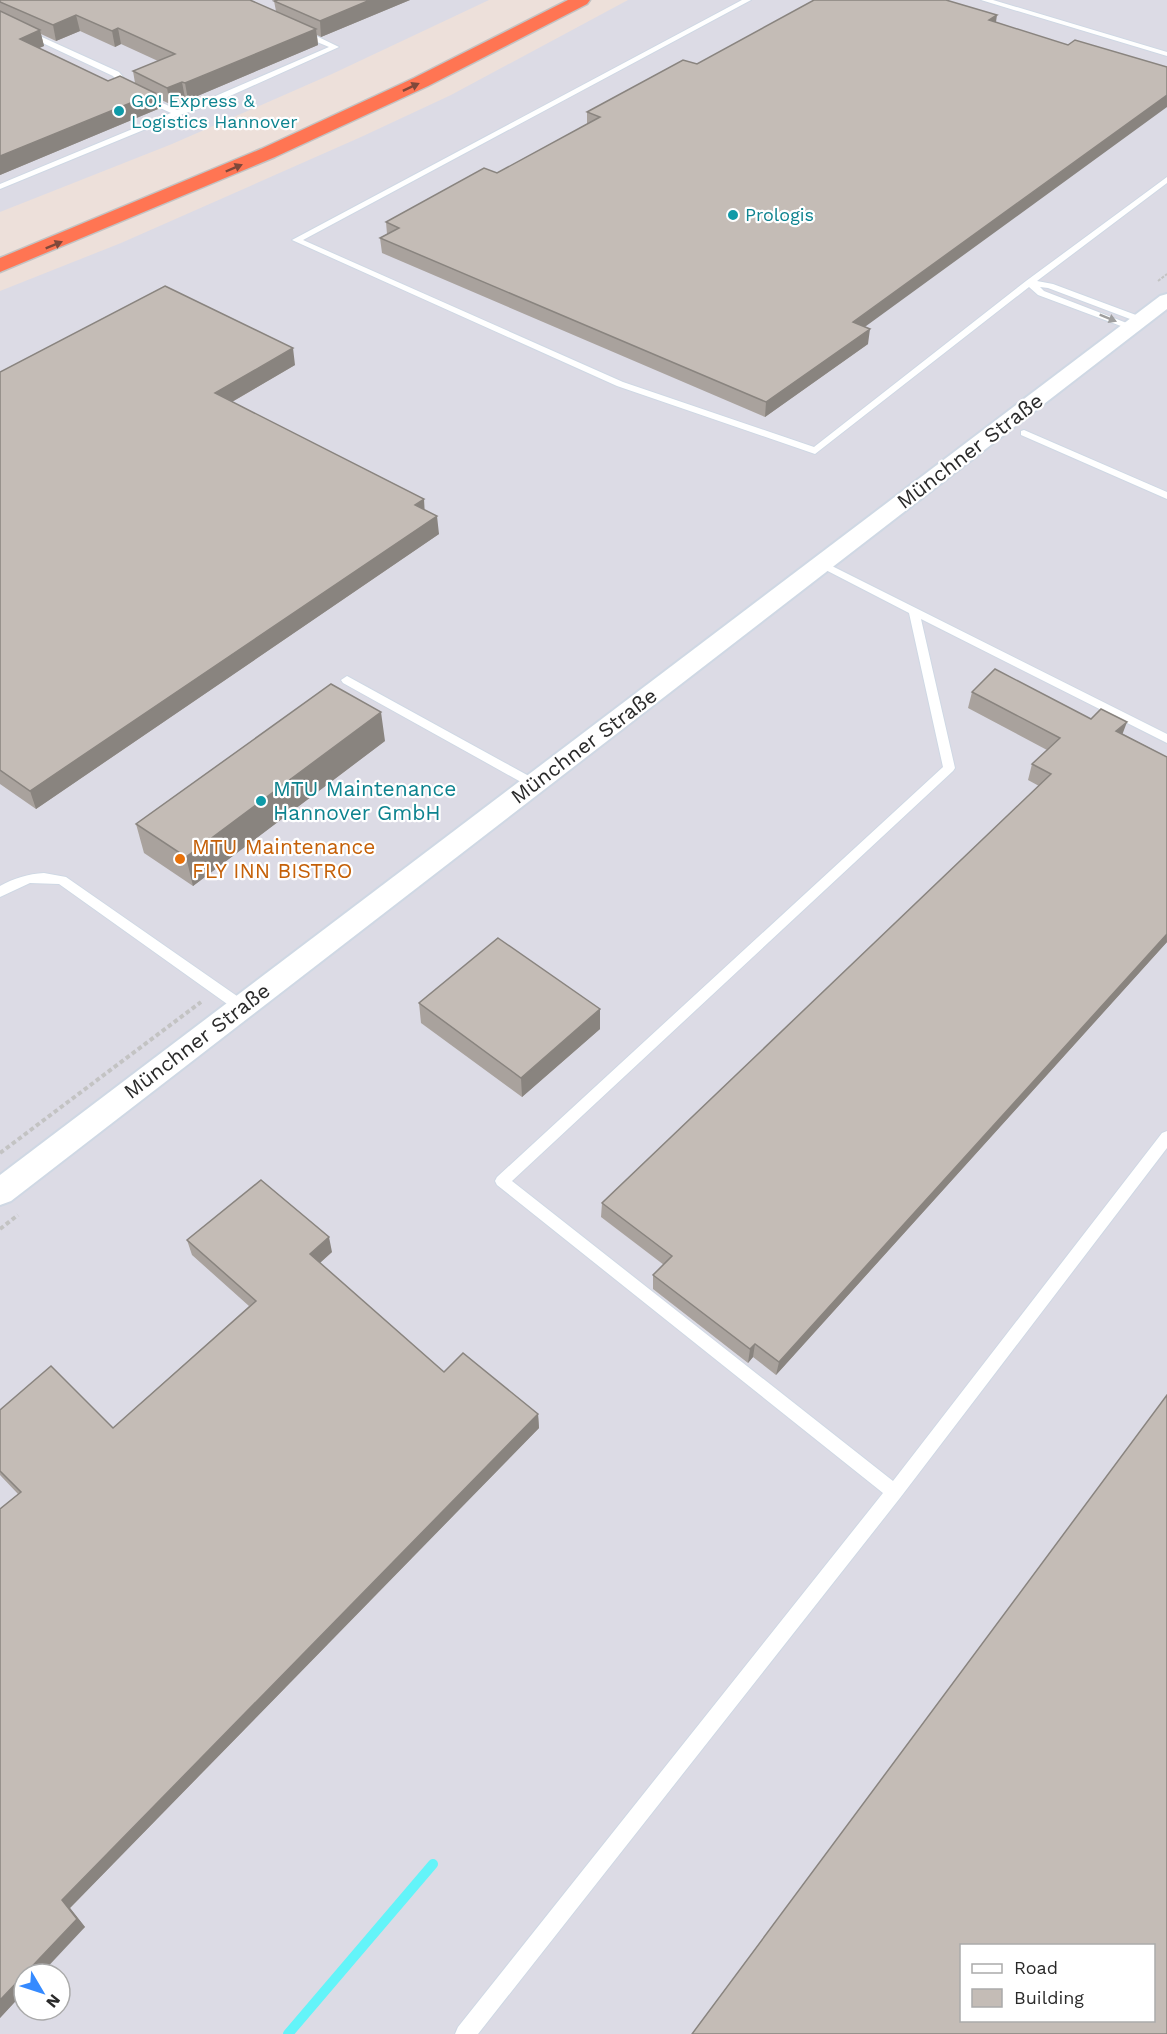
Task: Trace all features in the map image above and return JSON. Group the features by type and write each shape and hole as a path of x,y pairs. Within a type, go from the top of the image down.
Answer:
{"highway":[{"path":"0,246 310,115 546,0"},
{"path":"0,266 268,153 421,82 581,0"}],"street":[{"name":"Münchner Straße","path":"0,1192 1167,300"}],"lane":[{"path":"747,0 296,240 620,384 816,451 1029,283 1167,179"},
{"path":"985,0 1167,54"},
{"path":"0,20 116,74 129,90 177,113"},
{"path":"0,187 177,113 207,103 335,47 287,27"},
{"path":"1029,283 1041,293 1136,324"},
{"path":"1024,433 1167,496"},
{"path":"822,564 1167,739"},
{"path":"894,1492 502,1181 949,768 914,610"},
{"path":"347,680 534,784"},
{"path":"0,892 13,883 37,877 62,880 242,1007"},
{"path":"465,2034 894,1492 1167,1137"}],"shaded area":[{"path":"0,0 489,0 332,74 172,144 0,212"},
{"path":"628,0 1167,0 1167,2034 0,2034 0,291 121,243 451,95"}],"building":[{"path":"0,0 250,0 316,29 185,83 167,88 133,71 175,54 118,28 112,31 76,15 53,25 0,2"},
{"path":"370,0 320,21 274,1"},
{"name":"Prologis","path":"814,0 946,0 997,15 989,20 1068,45 1075,40 1167,67 1167,95 853,322 870,329 766,402 380,238 399,228 386,222 484,168 497,173 600,117 587,112 683,60 697,64"},
{"path":"0,11 40,30 20,39 108,81 120,76 155,93 0,156"},
{"path":"165,286 293,348 215,393 424,499 415,505 437,516 30,791 0,770 0,372"},
{"path":"995,669 1091,719 1101,709 1127,722 1116,731 1167,757 1167,934 779,1362 755,1344 750,1349 653,1275 672,1256 602,1203 1051,774 1032,764 1060,738 972,692"},
{"path":"331,684 381,712 186,857 136,824"},
{"path":"498,938 600,1009 521,1078 419,1003"},
{"path":"261,1180 329,1237 310,1254 444,1372 463,1353 538,1414 62,1900 77,1919 36,1962 12,1962 12,1987 0,2000 0,1509 21,1492 0,1471 0,1410 51,1366 113,1428 256,1301 187,1240"},
{"path":"1167,1395 1167,2034 692,2034"}],"waterway":[{"path":"288,2034 433,1864"}],"place":[{"name":"GO! Express & Logistics Hannover","path":"119,111"},
{"name":"Prologis","path":"733,215"},
{"name":"MTU Maintenance Hannover GmbH","path":"261,801"},
{"name":"MTU Maintenance FLY INN BISTRO","path":"180,859"}]}
